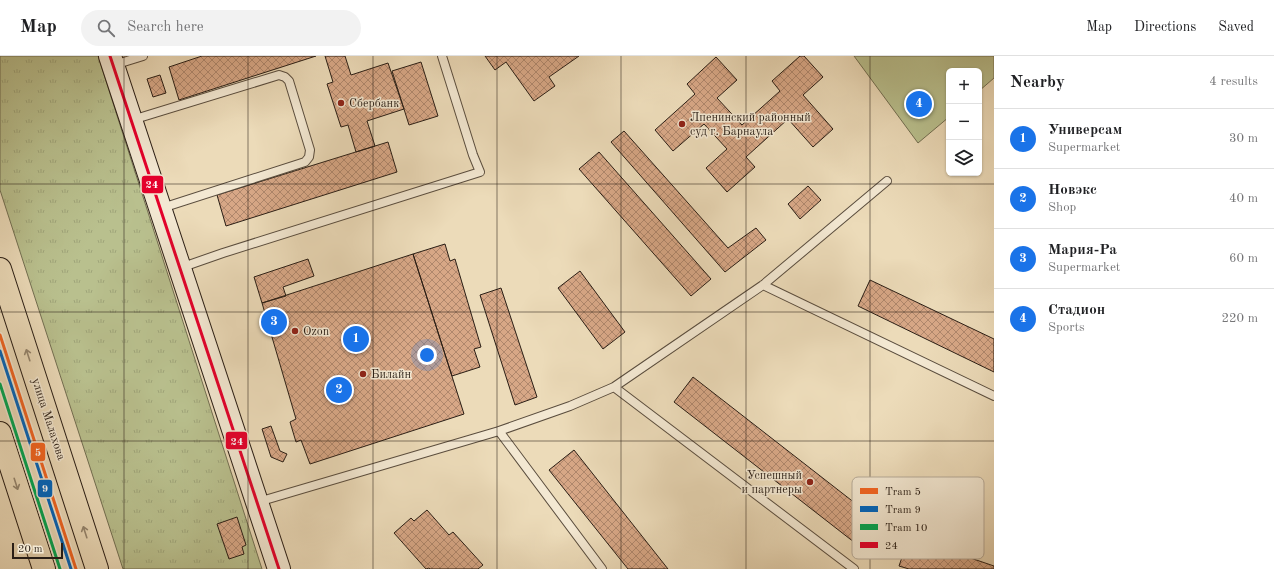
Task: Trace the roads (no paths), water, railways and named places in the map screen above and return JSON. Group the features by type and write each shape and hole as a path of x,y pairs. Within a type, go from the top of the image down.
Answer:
{"main road":[{"name":"улица Малахова","path":"0,269 97,569"},
{"path":"0,433 44,569"}],"street":[{"path":"112,61 278,569"}],"lane":[{"path":"112,61 143,56"},
{"path":"180,268 222,253 480,172 473,155 442,56"},
{"path":"132,120 279,75 285,77 289,81 310,150 309,157 305,162 161,209"},
{"path":"257,502 499,431 570,406 614,387 763,285 887,181"},
{"path":"763,285 994,396"},
{"path":"614,387 854,569"},
{"path":"499,431 602,569"}],"tram line":[{"name":"5","path":"0,335 76,569"},
{"name":"9","path":"0,351 71,569"},
{"name":"10","path":"0,384 60,569"}],"place":[{"name":"Сбербанк","path":"341,103"},
{"name":"Стадион","path":"919,104"},
{"name":"Лпенинский районный суд г. Барнаула","path":"682,124"},
{"name":"Мария-Ра","path":"274,322"},
{"name":"Ozon","path":"295,331"},
{"name":"Универсам","path":"356,339"},
{"name":"Билайн","path":"363,374"},
{"name":"Новэкс","path":"339,390"},
{"name":"Успешный и партнеры","path":"810,482"}]}
